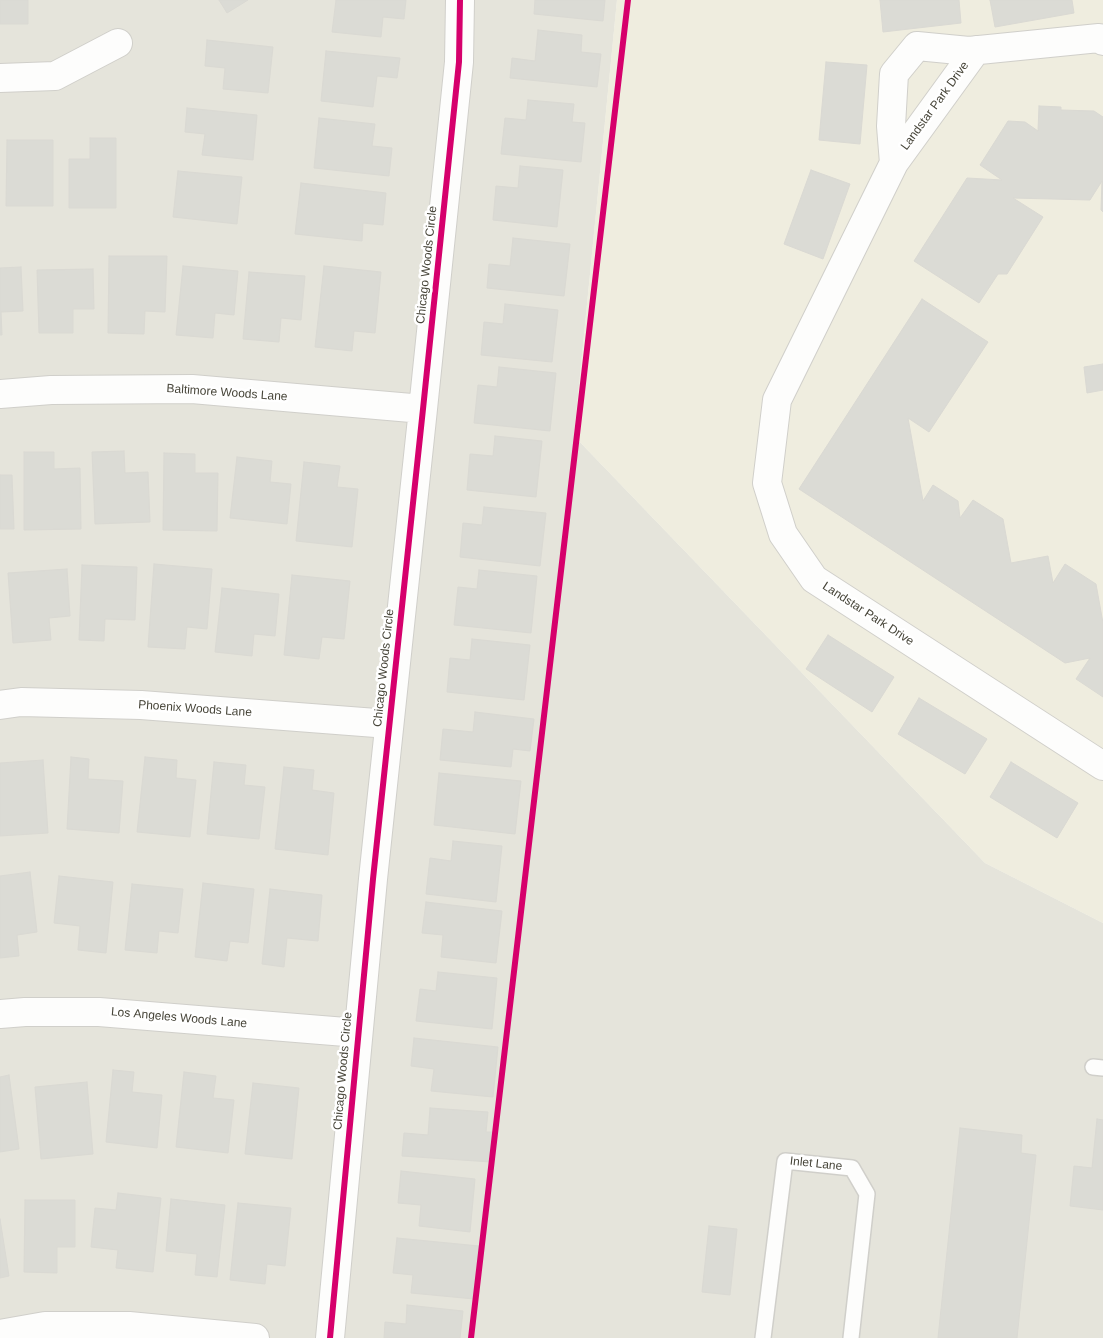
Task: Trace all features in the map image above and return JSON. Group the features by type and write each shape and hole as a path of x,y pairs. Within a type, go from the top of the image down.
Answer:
{"street":[{"name":"Chicago Woods Circle","path":"330,1338 358,1032 389,724 424,409 458,62 460,0"},
{"name":"Landstar Park Drive","path":"894,163 891,126 894,74 918,46 976,50 1099,38 1103,41"},
{"path":"0,78 55,76 118,44"},
{"name":"Landstar Park Drive","path":"976,50 894,163 777,400 767,483 783,534 814,579 1103,766"},
{"name":"Baltimore Woods Lane","path":"0,394 51,390 192,389 424,409"},
{"name":"Phoenix Woods Lane","path":"0,705 21,702 141,705 389,724"},
{"name":"Los Angeles Woods Lane","path":"0,1014 99,1012 358,1032"},
{"path":"0,1334 45,1326 129,1326 255,1338"}],"lane":[{"name":"Inlet Lane","path":"763,1338 785,1160 852,1168 866,1194 851,1338"}],"shaded area":[{"path":"0,0 617,0 574,436 985,863 1103,923 1103,1338 0,1338"},
{"path":"617,0 1103,0 1103,923 985,863 574,436"}],"building":[{"path":"0,0 28,0 28,24 0,24"},
{"path":"219,0 248,0 227,13"},
{"path":"336,0 406,0 404,19 383,17 381,37 332,32"},
{"path":"535,0 605,0 603,21 534,14"},
{"path":"880,0 959,0 961,23 883,32"},
{"path":"990,0 1072,0 1074,13 995,27"},
{"path":"538,30 582,35 581,52 601,54 597,87 510,78 512,58 535,61"},
{"path":"207,40 273,47 268,93 223,89 225,68 205,66"},
{"path":"326,51 400,58 397,78 377,76 373,107 321,101"},
{"path":"826,62 867,65 860,144 819,140"},
{"path":"528,100 574,104 572,122 585,123 581,162 501,154 505,118 526,120"},
{"path":"1039,106 1061,107 1061,110 1094,111 1103,117 1103,212 1101,210 1102,181 1090,200 1013,198 1043,217 1007,274 998,274 979,303 914,261 967,178 1002,180 980,165 1008,121 1025,122 1038,131"},
{"path":"187,108 257,115 253,160 202,155 205,134 185,132"},
{"path":"319,118 375,124 372,146 392,148 389,176 314,168"},
{"path":"90,138 116,138 116,208 69,208 69,159 90,159"},
{"path":"7,140 53,140 53,206 6,206"},
{"path":"520,166 563,170 557,227 493,220 496,186 518,188"},
{"path":"811,170 850,184 823,259 784,244"},
{"path":"178,171 242,177 237,224 173,217"},
{"path":"301,183 386,193 383,225 363,223 362,241 295,234"},
{"path":"513,238 570,244 564,296 487,288 489,264 510,266"},
{"path":"109,256 167,256 165,312 145,311 144,334 108,333"},
{"path":"183,266 238,271 234,315 215,313 213,338 176,335"},
{"path":"324,266 381,272 375,333 354,331 352,351 315,347"},
{"path":"21,267 23,311 1,312 2,335 0,335 0,268"},
{"path":"93,269 94,309 73,309 73,333 39,333 37,270"},
{"path":"249,272 305,276 301,320 281,318 279,342 243,339"},
{"path":"922,299 988,342 929,432 908,418 923,501 933,485 958,501 960,518 973,500 1003,519 1011,563 1048,556 1053,583 1065,564 1096,584 1103,623 1103,697 1076,679 1090,658 1065,663 799,489"},
{"path":"505,304 558,310 552,362 481,355 484,322 503,324"},
{"path":"1103,364 1103,390 1087,393 1084,367"},
{"path":"499,367 556,373 550,431 474,423 478,385 497,387"},
{"path":"495,436 542,441 536,497 467,490 470,454 493,456"},
{"path":"124,451 125,473 148,472 150,522 95,524 92,452"},
{"path":"24,452 54,452 54,469 80,468 81,529 24,530"},
{"path":"164,453 195,454 195,473 218,473 217,531 163,530"},
{"path":"237,457 272,461 270,482 291,484 287,524 230,518"},
{"path":"304,462 340,466 337,487 358,489 352,547 296,541"},
{"path":"0,475 12,475 14,529 0,529"},
{"path":"484,507 546,513 540,566 460,557 463,523 482,525"},
{"path":"154,564 212,569 207,629 187,627 185,649 148,647"},
{"path":"82,565 137,567 135,620 105,619 104,641 79,640"},
{"path":"67,569 70,616 49,618 51,640 13,643 8,573"},
{"path":"479,570 537,576 531,633 454,625 458,587 477,589"},
{"path":"292,575 350,581 344,639 322,637 319,659 284,655"},
{"path":"222,588 279,594 275,636 254,634 252,656 215,652"},
{"path":"828,635 894,677 872,712 806,669"},
{"path":"472,639 530,645 524,700 447,692 450,658 470,660"},
{"path":"919,698 987,739 965,774 898,734"},
{"path":"475,712 534,719 530,751 513,749 511,767 440,760 443,729 473,732"},
{"path":"71,757 89,759 88,779 123,781 119,833 67,829"},
{"path":"145,757 177,760 176,778 196,780 190,837 137,832"},
{"path":"43,760 48,833 0,836 0,763"},
{"path":"214,762 246,765 244,785 265,787 259,839 207,834"},
{"path":"1011,762 1078,803 1057,838 990,797"},
{"path":"284,767 314,770 312,790 334,793 328,855 275,849"},
{"path":"439,773 521,781 515,834 434,825"},
{"path":"453,841 502,846 496,902 426,894 430,858 451,861"},
{"path":"30,872 37,932 17,935 19,956 0,958 0,876"},
{"path":"59,876 113,882 106,953 78,950 80,926 54,923"},
{"path":"203,883 254,889 248,943 230,941 227,961 195,957"},
{"path":"132,884 183,889 178,933 159,931 157,953 125,950"},
{"path":"270,889 322,895 318,941 287,938 284,967 262,964"},
{"path":"426,902 502,911 496,963 441,957 443,935 422,933"},
{"path":"438,972 497,978 492,1029 416,1021 420,989 436,991"},
{"path":"414,1038 498,1047 493,1097 431,1091 434,1069 411,1066"},
{"path":"113,1070 134,1072 132,1092 162,1095 157,1148 106,1142"},
{"path":"184,1072 216,1076 213,1098 234,1100 228,1153 176,1147"},
{"path":"9,1075 19,1149 0,1152 0,1077"},
{"path":"87,1082 93,1154 41,1159 35,1087"},
{"path":"253,1083 299,1088 292,1159 245,1154"},
{"path":"430,1108 488,1112 486,1132 493,1132 491,1162 402,1156 404,1133 428,1135"},
{"path":"1097,1119 1103,1120 1103,1210 1070,1206 1074,1166 1092,1168"},
{"path":"960,1128 1022,1135 1021,1153 1036,1155 1017,1338 938,1338"},
{"path":"401,1171 475,1179 470,1232 419,1226 421,1205 398,1203"},
{"path":"118,1193 161,1198 153,1272 116,1268 118,1250 91,1247 95,1208 116,1210"},
{"path":"171,1199 225,1205 217,1277 195,1275 197,1254 166,1251"},
{"path":"25,1200 75,1200 75,1247 57,1247 57,1273 24,1272"},
{"path":"238,1203 291,1208 285,1266 267,1264 265,1284 230,1280"},
{"path":"0,1219 9,1276 0,1278"},
{"path":"709,1226 737,1229 730,1295 702,1292"},
{"path":"397,1238 479,1246 474,1299 411,1293 413,1275 393,1273"},
{"path":"407,1305 463,1311 460,1338 384,1338 385,1322 406,1324"}],"cycle path":[{"path":"330,1338 373,879 459,62 460,0"},
{"path":"471,1338 628,0"}]}
